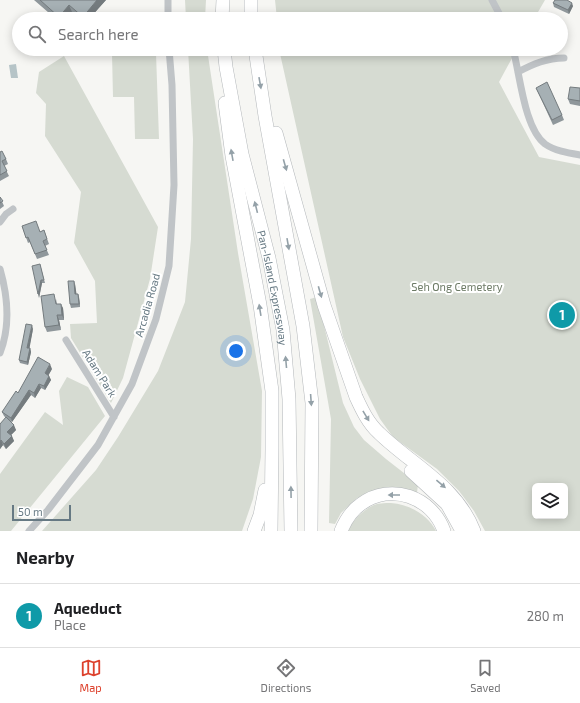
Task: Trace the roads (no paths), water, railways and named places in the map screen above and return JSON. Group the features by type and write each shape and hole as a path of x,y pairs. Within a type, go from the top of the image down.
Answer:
{"highway":[{"path":"222,0 222,12"},
{"path":"251,0 251,12"},
{"name":"Pan-Island Expressway","path":"225,56 242,154 269,258 283,330 289,399 291,531"},
{"name":"Pan-Island Expressway","path":"256,56 265,116 303,326 312,403 311,531"},
{"path":"226,67 225,106 232,156 260,305 272,391 271,531"},
{"path":"265,116 276,133 337,346 356,397 368,421 378,433 448,490 461,506 474,531"},
{"path":"378,433 379,439 392,454 447,504 462,531"},
{"path":"254,531 260,515 266,474 272,449"},
{"path":"341,531 346,520 361,504 381,495 402,495 411,497 427,506 438,518 444,531"}],"street":[{"path":"168,0 168,12"},
{"path":"492,0 498,12"},
{"name":"Arcadia Road","path":"29,531 48,510 98,445 132,384 156,319 169,266 174,185 170,56"},
{"path":"515,56 528,113 534,130 540,140 546,145 563,152 580,155"},
{"path":"518,72 539,62 552,58 564,58"},
{"path":"0,222 6,214 13,209"},
{"path":"0,269 8,314 7,329 0,353"},
{"name":"Adam Park","path":"66,340 114,417"}],"place":[{"name":"Aqueduct","path":"562,315"}],"park label":[{"name":"Seh Ong Cemetery","path":"457,286"}]}
